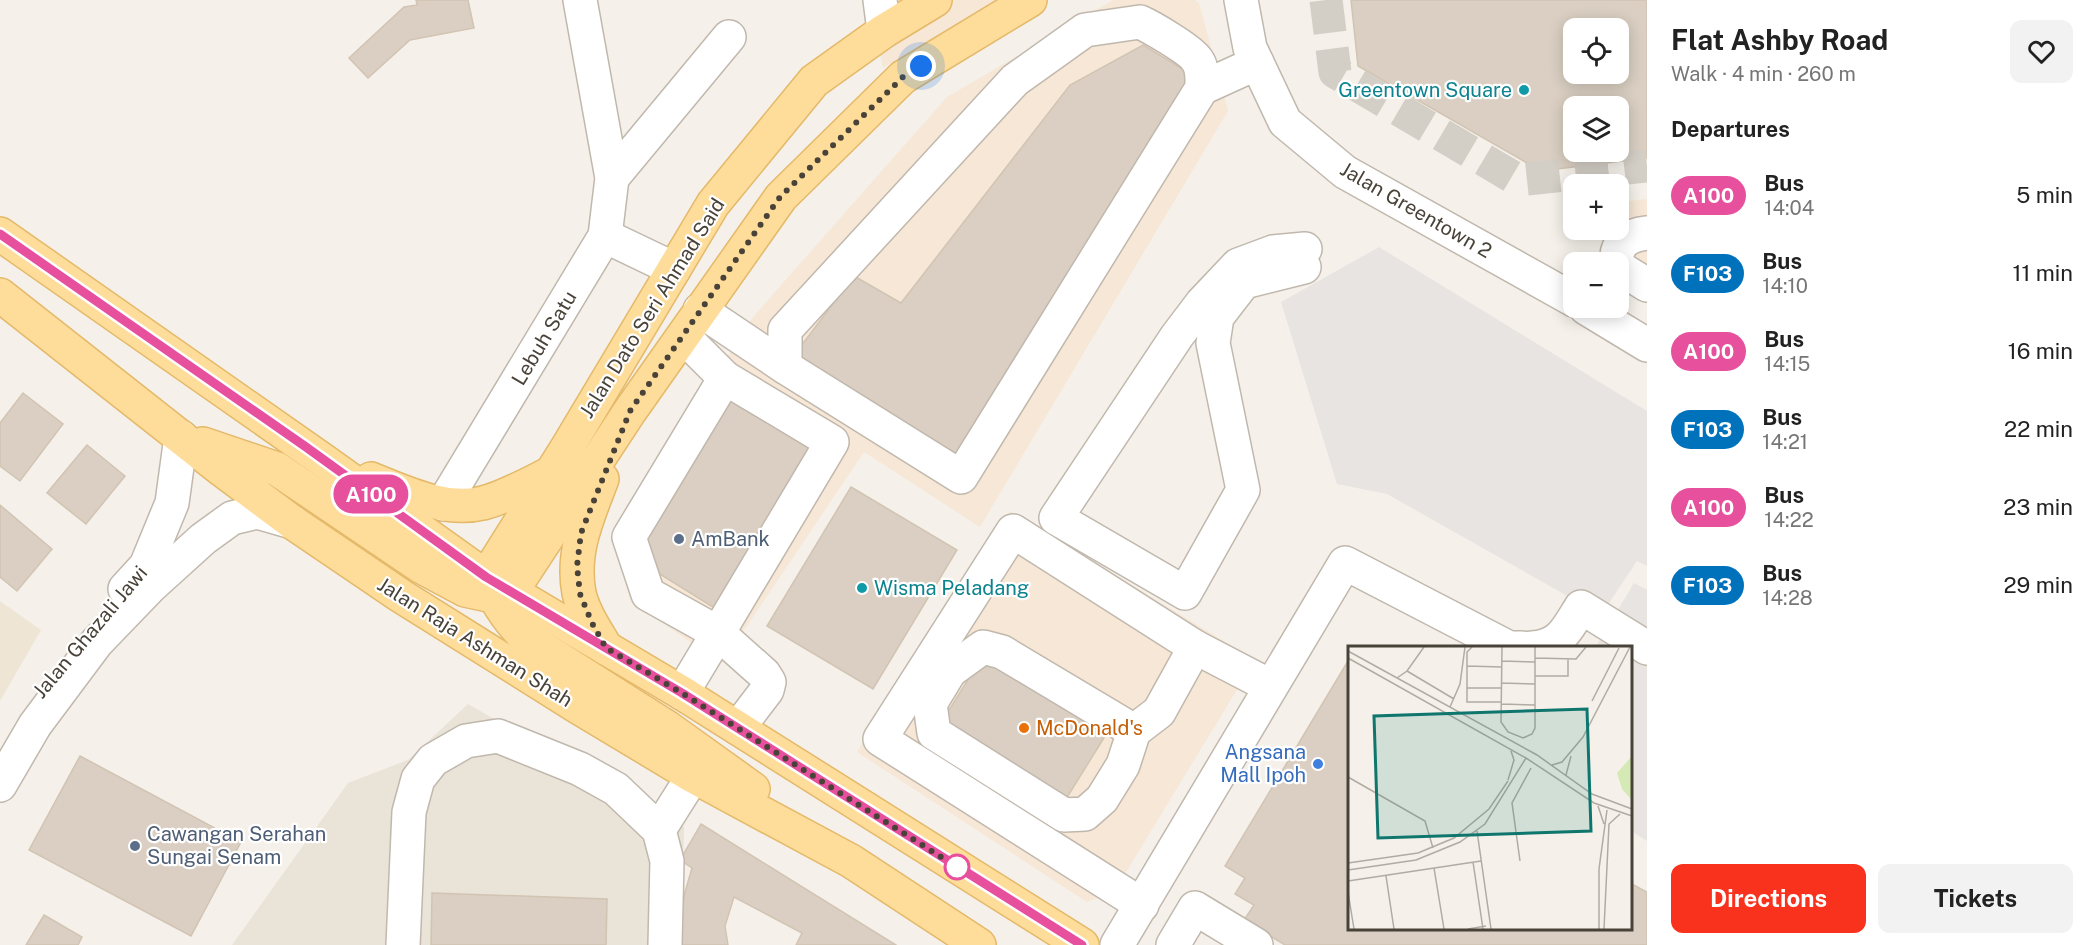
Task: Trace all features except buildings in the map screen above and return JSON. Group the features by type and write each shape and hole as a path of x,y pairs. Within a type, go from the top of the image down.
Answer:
{"main road":[{"name":"Jalan Dato Seri Ahmad Said","path":"497,588 551,473 713,204 814,81 882,16 935,0"},
{"name":"Jalan Dato Seri Ahmad Said","path":"497,588 630,411 780,197 903,77 1030,0"},
{"path":"0,234 324,461 497,588 682,693 1082,945"},
{"name":"Jalan Raja Ashman Shah","path":"0,295 292,522 411,602 569,702 693,776 851,861 979,945"},
{"path":"606,648 580,594 577,566 581,533 630,411"},
{"path":"181,437 277,469 422,567 465,590 497,588"},
{"path":"324,461 414,497 459,505 482,503 517,490 551,473"},
{"path":"497,588 510,622 526,638 668,728 851,861"}],"street":[{"path":"580,0 612,178 605,236 674,269"},
{"name":"Jalan Greentown 2","path":"1242,0 1253,56 1285,122 1345,172 1563,294"},
{"path":"785,367 785,330 1016,80 1085,30 1140,22 1153,27 1199,74"},
{"path":"612,178 729,37"},
{"path":"692,323 785,367 961,477 1199,74 1253,56"},
{"path":"1618,252 1625,239 1647,232"},
{"name":"Lebuh Satu","path":"444,504 605,236"},
{"path":"1273,252 1304,258 1244,282 1216,318 1213,343 1243,490 1185,592 1056,518 1178,336 1202,303 1238,265 1273,252"},
{"path":"1629,276 1647,285"},
{"path":"1602,318 1647,345"},
{"path":"682,693 832,442 725,378 692,323"},
{"path":"725,378 629,537 648,594 718,633 764,674 769,682 767,690 738,728"},
{"name":"Jalan Ghazali Jawi","path":"0,750 41,688 101,614 146,567 172,503 181,437"},
{"path":"0,785 35,725 97,642 150,586 194,547 232,518 257,512 292,522"},
{"path":"1142,905 880,739 1013,531 1195,647 1270,686"},
{"path":"1117,945 1345,563 1505,646"},
{"path":"1546,646 1562,638 1581,607 1647,648"},
{"path":"1029,832 1013,810 945,759 934,733 930,704 950,671 982,647 1002,652 1134,731"},
{"path":"934,733 1064,815 1085,814 1102,799 1124,765 1134,731 1159,712 1195,647"},
{"path":"403,945 409,812 418,779 433,760 466,741 498,736 580,770 616,789 659,830 667,861 665,945"},
{"path":"659,830 693,776"},
{"path":"1173,945 1195,908 1256,945"}],"shaded area":[{"path":"869,0 996,0 883,68"},
{"path":"1113,0 1195,0 1199,3 1228,111 980,527 864,452 722,663 631,602 613,534 753,317 947,97"},
{"path":"1647,199 1647,303 1629,291 1629,252 1602,252 1606,240 1629,240 1629,201"},
{"path":"1379,247 1647,411 1647,566 1637,561 1601,615 1387,494 1337,484 1281,302"},
{"path":"1010,511 1255,660 1114,892 1087,902 857,752"},
{"path":"1634,583 1647,590 1647,841 1632,832 1632,646 1596,646"},
{"path":"0,601 41,630 0,701"},
{"path":"468,704 684,827 681,945 232,945 348,783 408,760"}],"tunnel":[{"path":"1326,0 1335,72 1518,180 1647,166"}],"bus line":[{"name":"A100","path":"0,234 306,447 486,577 682,693 1082,945"}],"place":[{"name":"Greentown Square","path":"1524,90"},
{"name":"AmBank","path":"679,539"},
{"name":"Wisma Peladang","path":"862,588"},
{"name":"McDonald's","path":"1024,728"},
{"name":"Angsana Mall Ipoh","path":"1318,764"},
{"name":"Cawangan Serahan Sungai Senam","path":"135,846"}],"route":[{"path":"921,66 903,77 780,197 700,310 684,337 656,373 630,411 602,477 581,533 577,566 580,594 606,648 682,693 957,867"}]}
